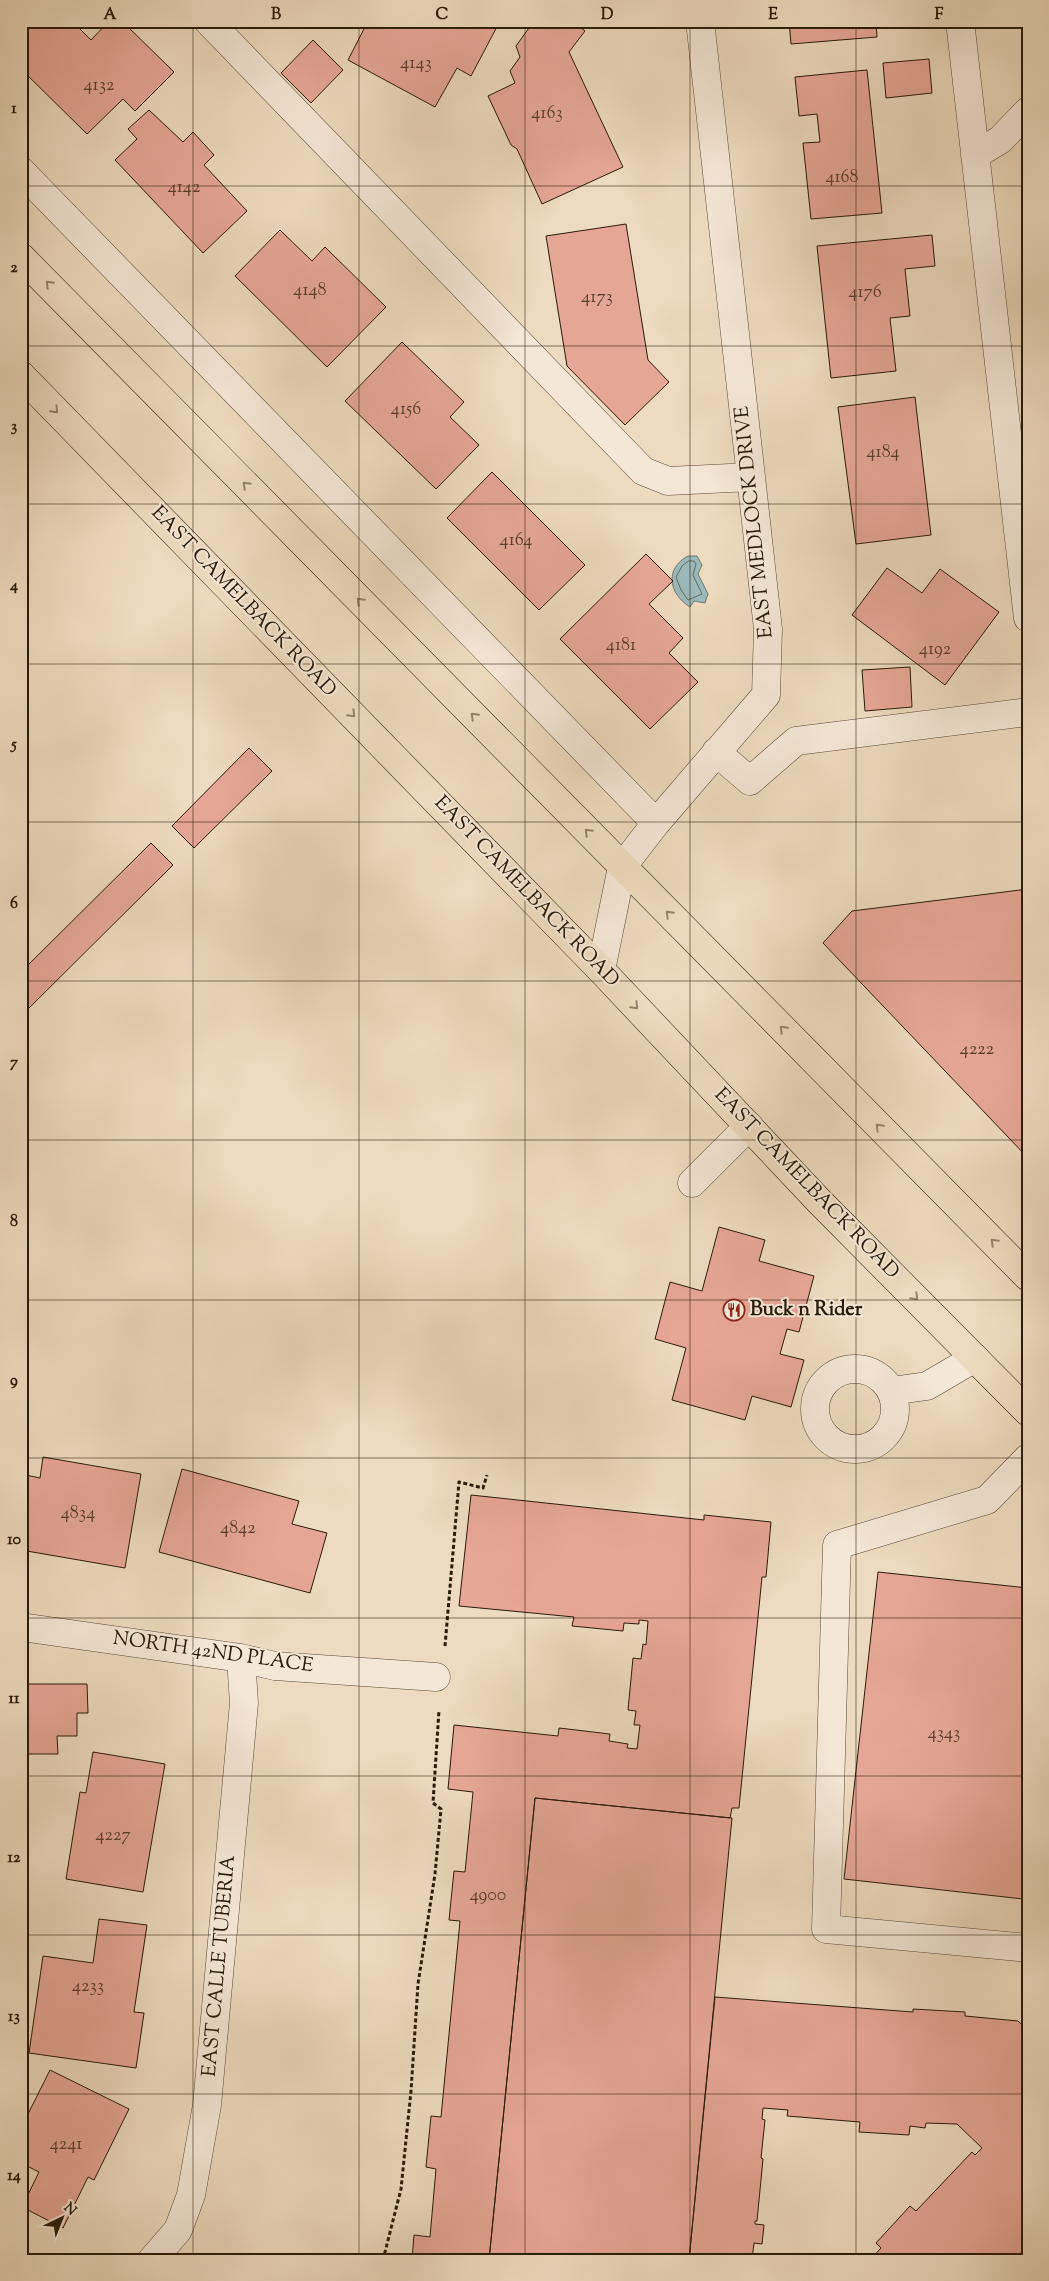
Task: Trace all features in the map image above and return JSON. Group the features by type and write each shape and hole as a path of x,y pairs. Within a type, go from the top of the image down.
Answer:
{"main road":[{"path":"21,257 1028,1277"},
{"name":"EAST CAMELBACK ROAD","path":"21,375 601,970 819,1201 1028,1412"}],"street":[{"path":"208,21 644,471 668,481 751,478"},
{"name":"EAST MEDLOCK DRIVE","path":"601,970 622,867 656,823 766,696 768,629 700,21"},
{"path":"960,21 1028,618"},
{"path":"975,155 1000,140 1028,111"},
{"path":"21,171 656,823"},
{"path":"716,752 750,781 796,742 1028,712"},
{"path":"692,1183 749,1126"},
{"path":"891,1391 927,1386 975,1358"},
{"path":"1028,1458 987,1500 836,1545 826,1929 1028,1948"},
{"name":"NORTH 42ND PLACE","path":"21,1627 241,1658 275,1666 436,1677"},
{"name":"EAST CALLE TUBERIA","path":"152,2260 178,2230 192,2195 206,2105 244,1703 241,1658"}],"path":[{"path":"21,749 25,738"},
{"path":"450,1576 459,1482 484,1488 487,1475"},
{"path":"383,2260 401,2190 411,2091 418,1984 435,1874 441,1809"}],"water":[{"path":"688,556 697,556 702,565 698,574 708,594 705,603 694,601 690,607 677,595 672,582 675,568 680,561"}],"building":[{"path":"21,21 72,21 91,40 109,21 122,21 174,72 135,111 123,99 87,134 21,69"},
{"path":"303,21 313,21 308,26"},
{"path":"368,21 500,21 471,76 457,68 435,107 348,60"},
{"path":"534,21 572,21 585,31 569,52 623,167 542,204 517,149 511,145 488,96 515,83 510,71 520,57 516,46"},
{"path":"789,21 876,21 877,37 791,44"},
{"path":"313,40 343,70 311,103 281,73"},
{"path":"929,59 932,93 886,98 883,63"},
{"path":"867,70 882,213 811,219 803,143 820,142 817,114 799,116 795,77"},
{"path":"149,110 183,142 193,132 214,155 204,165 247,211 203,253 115,160 137,139 128,129"},
{"path":"626,224 648,360 669,382 625,425 567,366 546,236"},
{"path":"280,230 312,261 325,247 386,307 327,367 235,276"},
{"path":"932,235 935,266 905,269 910,316 890,318 896,371 831,378 817,246"},
{"path":"402,342 464,402 450,417 479,445 436,489 345,401"},
{"path":"915,397 931,535 856,544 838,407"},
{"path":"492,472 585,565 539,610 447,518"},
{"path":"646,554 673,581 649,604 683,638 669,653 698,682 650,729 560,639"},
{"path":"887,568 922,593 940,569 999,612 945,685 852,615"},
{"path":"910,667 912,707 865,711 862,670"},
{"path":"249,748 272,771 194,848 172,826"},
{"path":"151,843 173,865 21,1016 21,972"},
{"path":"1028,889 1028,1158 823,943 852,911"},
{"name":"Buck n Rider","path":"719,1227 765,1240 759,1261 814,1276 799,1332 787,1329 780,1354 804,1360 791,1407 752,1396 745,1420 672,1400 686,1348 655,1339 670,1282 702,1291"},
{"path":"43,1457 141,1474 125,1568 21,1550 21,1474 40,1478"},
{"path":"182,1469 299,1501 292,1524 327,1533 310,1593 159,1552"},
{"path":"471,1495 704,1520 704,1515 771,1522 766,1577 762,1577 739,1808 732,1808 730,1818 535,1798 489,2260 412,2260 414,2235 430,2237 436,2169 426,2167 431,2116 441,2117 460,1921 449,1920 454,1871 465,1872 473,1792 448,1789 454,1725 558,1736 559,1728 610,1734 609,1741 628,1744 627,1748 637,1749 640,1725 634,1725 636,1711 628,1710 633,1658 641,1659 643,1644 646,1645 648,1621 639,1620 639,1624 624,1623 623,1631 572,1626 574,1617 459,1606"},
{"path":"878,1572 1028,1588 1028,1919 1022,1919 1023,1899 844,1879"},
{"path":"21,1684 87,1684 88,1713 77,1713 77,1736 57,1736 58,1754 26,1754 26,1785 21,1785"},
{"path":"93,1752 165,1764 143,1892 66,1879 80,1792 86,1793"},
{"path":"535,1798 732,1818 689,2260 489,2260"},
{"path":"99,1919 147,1925 134,2012 144,2013 136,2068 29,2053 43,1956 93,1963"},
{"path":"715,1997 913,2012 913,2009 965,2012 965,2016 1018,2021 1028,2030 1028,2257 1025,2260 870,2260 881,2248 876,2243 910,2206 916,2211 972,2152 975,2155 982,2148 957,2124 926,2123 925,2128 910,2126 909,2135 859,2132 860,2122 787,2116 788,2110 763,2108 762,2119 765,2120 761,2158 763,2159 757,2221 755,2221 755,2224 764,2225 762,2244 754,2243 752,2260 689,2260"},
{"path":"50,2070 129,2109 94,2180 88,2177 63,2228 22,2207 39,2172 21,2163 21,2128"}],"place":[{"name":"Buck n Rider","path":"734,1310"}]}
